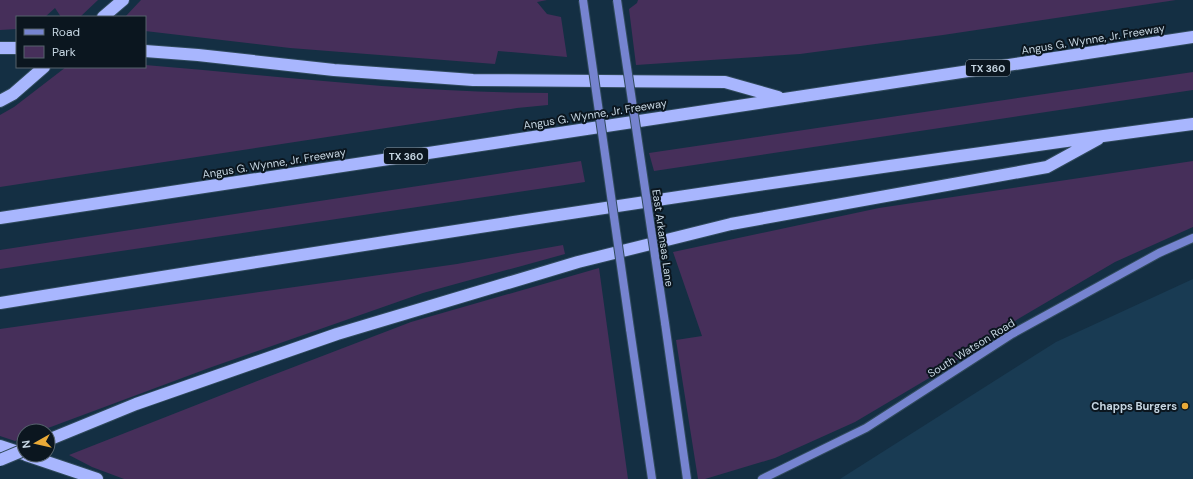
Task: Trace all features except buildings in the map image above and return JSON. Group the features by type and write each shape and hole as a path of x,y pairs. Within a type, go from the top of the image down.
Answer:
{"highway":[{"path":"104,16 123,0"},
{"name":"Angus G. Wynne, Jr. Freeway","path":"0,218 1193,37"},
{"path":"0,48 16,48"},
{"path":"146,51 198,55 334,70 473,80 725,82 783,99"},
{"path":"0,101 13,94 43,68"},
{"path":"0,303 275,259 802,179 1104,135 1193,124"},
{"path":"56,437 136,404 337,334 578,262 731,224 1047,167 1104,135"},
{"path":"0,446 16,451"},
{"path":"0,460 16,455"},
{"path":"51,463 97,479"}],"main road":[{"path":"583,0 652,479"},
{"name":"East Arkansas Lane","path":"617,0 687,479"},
{"name":"South Watson Road","path":"764,479 866,428 1012,334 1159,253 1193,238"}],"shaded area":[{"path":"1193,279 1193,479 840,479 1056,342"}],"green space":[{"path":"0,0 98,0 81,16 60,16 55,8 46,16 16,16 16,29 0,30"},
{"path":"141,0 547,0 537,2 547,14 561,17 567,57 498,51 495,64 290,48 146,31 146,16 126,16"},
{"path":"638,0 1176,0 943,35 800,54 636,65 629,9 637,3"},
{"path":"146,65 396,87 548,93 548,105 517,108 0,187 0,115 14,107 65,68 146,68"},
{"path":"1193,72 1193,90 654,171 649,153"},
{"path":"581,161 585,182 0,269 0,250"},
{"path":"1193,161 1193,227 1115,262 1018,319 941,371 855,422 775,458 705,479 698,479 676,340 702,336 673,252 879,208"},
{"path":"563,245 565,254 423,293 209,368 56,425 56,423 16,423 15,441 0,436 0,329 457,264"},
{"path":"599,268 628,479 124,479 92,467 69,455 411,322"}],"place":[{"name":"Chapps Burgers","path":"1185,406"}]}
